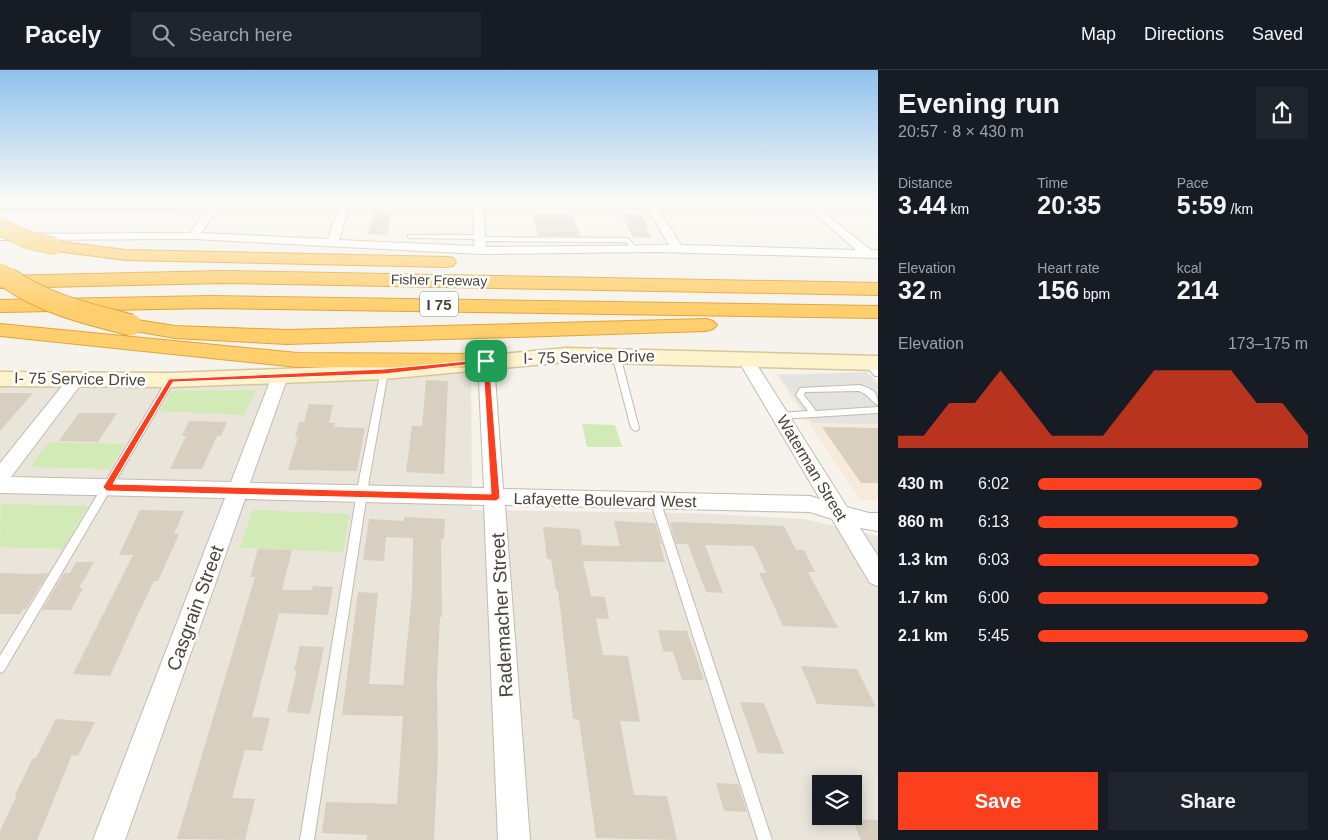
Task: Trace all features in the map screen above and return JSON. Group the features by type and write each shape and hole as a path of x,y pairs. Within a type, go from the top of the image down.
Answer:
{"highway":[{"path":"21,237 54,246 126,255 445,262 878,287"},
{"name":"Fisher Freeway","path":"2,279 223,277 878,287"},
{"path":"2,279 53,302 131,325 175,332 295,337 878,319"},
{"name":"Fisher Freeway","path":"0,306 211,302 878,312"},
{"path":"0,330 70,335 279,359 486,361"}],"main road":[{"name":"I- 75 Service Drive","path":"0,379 171,380 384,372 558,355 616,355 875,366"}],"street":[{"path":"0,237 13,237"},
{"path":"212,237 332,243 479,242 542,251 677,248 873,254"},
{"path":"332,243 334,237"},
{"path":"479,237 479,242"},
{"path":"670,237 677,248"},
{"path":"851,237 873,254"},
{"name":"Waterman Street","path":"746,360 878,576"},
{"name":"Rademacher Street","path":"486,361 496,498 514,840"},
{"name":"Casgrain Street","path":"109,840 280,376"},
{"path":"0,477 76,379"},
{"name":"Lafayette Boulevard West","path":"0,485 810,504 869,522 878,522"}],"lane":[{"path":"421,237 479,242"},
{"path":"616,355 635,428"},
{"path":"308,840 362,493 384,372"},
{"path":"0,667 171,380"},
{"path":"813,414 800,395 803,390 860,388 870,392 878,402"},
{"path":"780,416 878,410"},
{"path":"655,500 765,840"}],"shaded area":[{"path":"471,367 472,510 692,513 804,519 878,536 878,840 0,840 0,385 46,387 366,377"},
{"path":"867,372 878,385 878,424 812,423 779,375"},
{"path":"776,374 872,376 878,383 878,500 860,500"}],"green space":[{"path":"256,390 244,415 160,411 172,391"},
{"path":"582,424 615,425 622,447 587,447"},
{"path":"49,442 125,444 110,469 30,467"},
{"path":"1,504 88,506 63,549 0,547"},
{"path":"253,510 350,514 343,552 240,548"}],"building":[{"path":"426,380 448,381 444,474 406,472 412,426 422,426"},
{"path":"0,393 33,393 0,431"},
{"path":"309,404 333,405 329,423 335,423 334,427 365,428 357,471 288,470 298,437 295,437 299,422 304,422"},
{"path":"79,413 117,413 98,442 59,441"},
{"path":"189,421 227,422 221,436 217,436 202,469 170,469 186,436 182,436"},
{"path":"822,427 878,428 878,483 861,483"},
{"path":"140,510 184,511 174,534 179,534 158,581 154,581 110,676 73,674 133,555 119,555"},
{"path":"404,517 445,519 444,539 441,539 442,617 440,617 437,681 438,757 434,840 367,840 367,835 322,833 326,802 397,804 403,716 342,715 358,592 378,593 369,684 403,685 412,592 413,538 386,537 384,561 363,560 369,519 404,521"},
{"path":"614,521 655,523 662,544 660,544 665,562 583,561 591,596 605,597 609,619 596,618 603,655 628,656 640,722 620,721 634,795 667,796 677,840 596,838 579,720 573,719 558,590 556,590 551,559 547,559 543,527 580,529 582,545 620,546"},
{"path":"670,523 784,526 796,550 804,550 815,572 808,572 838,628 783,626 759,573 766,573 754,546 705,545 723,593 706,592 688,544 676,544"},
{"path":"258,549 292,550 282,590 312,590 313,586 333,587 328,615 279,613 252,717 270,718 262,751 245,750 232,798 255,799 245,840 177,839 255,577 250,577"},
{"path":"76,562 94,562 79,588 83,588 71,610 42,610 64,573 70,573"},
{"path":"0,573 48,573 26,609 23,609 20,614 0,614"},
{"path":"658,630 687,631 704,680 682,680 673,652 663,651"},
{"path":"300,646 324,647 310,714 287,712 297,670 294,670"},
{"path":"801,666 857,669 876,707 817,704"},
{"path":"740,702 764,703 784,754 758,753"},
{"path":"56,719 95,722 78,756 72,755 37,840 0,840 0,831 17,795 15,795 33,758 36,758"},
{"path":"716,783 738,784 747,812 724,811"},
{"path":"862,819 878,820 878,840 861,840 855,825 862,825"}],"route":[{"path":"486,361 496,498 107,487 171,380 384,372 486,361"}]}
